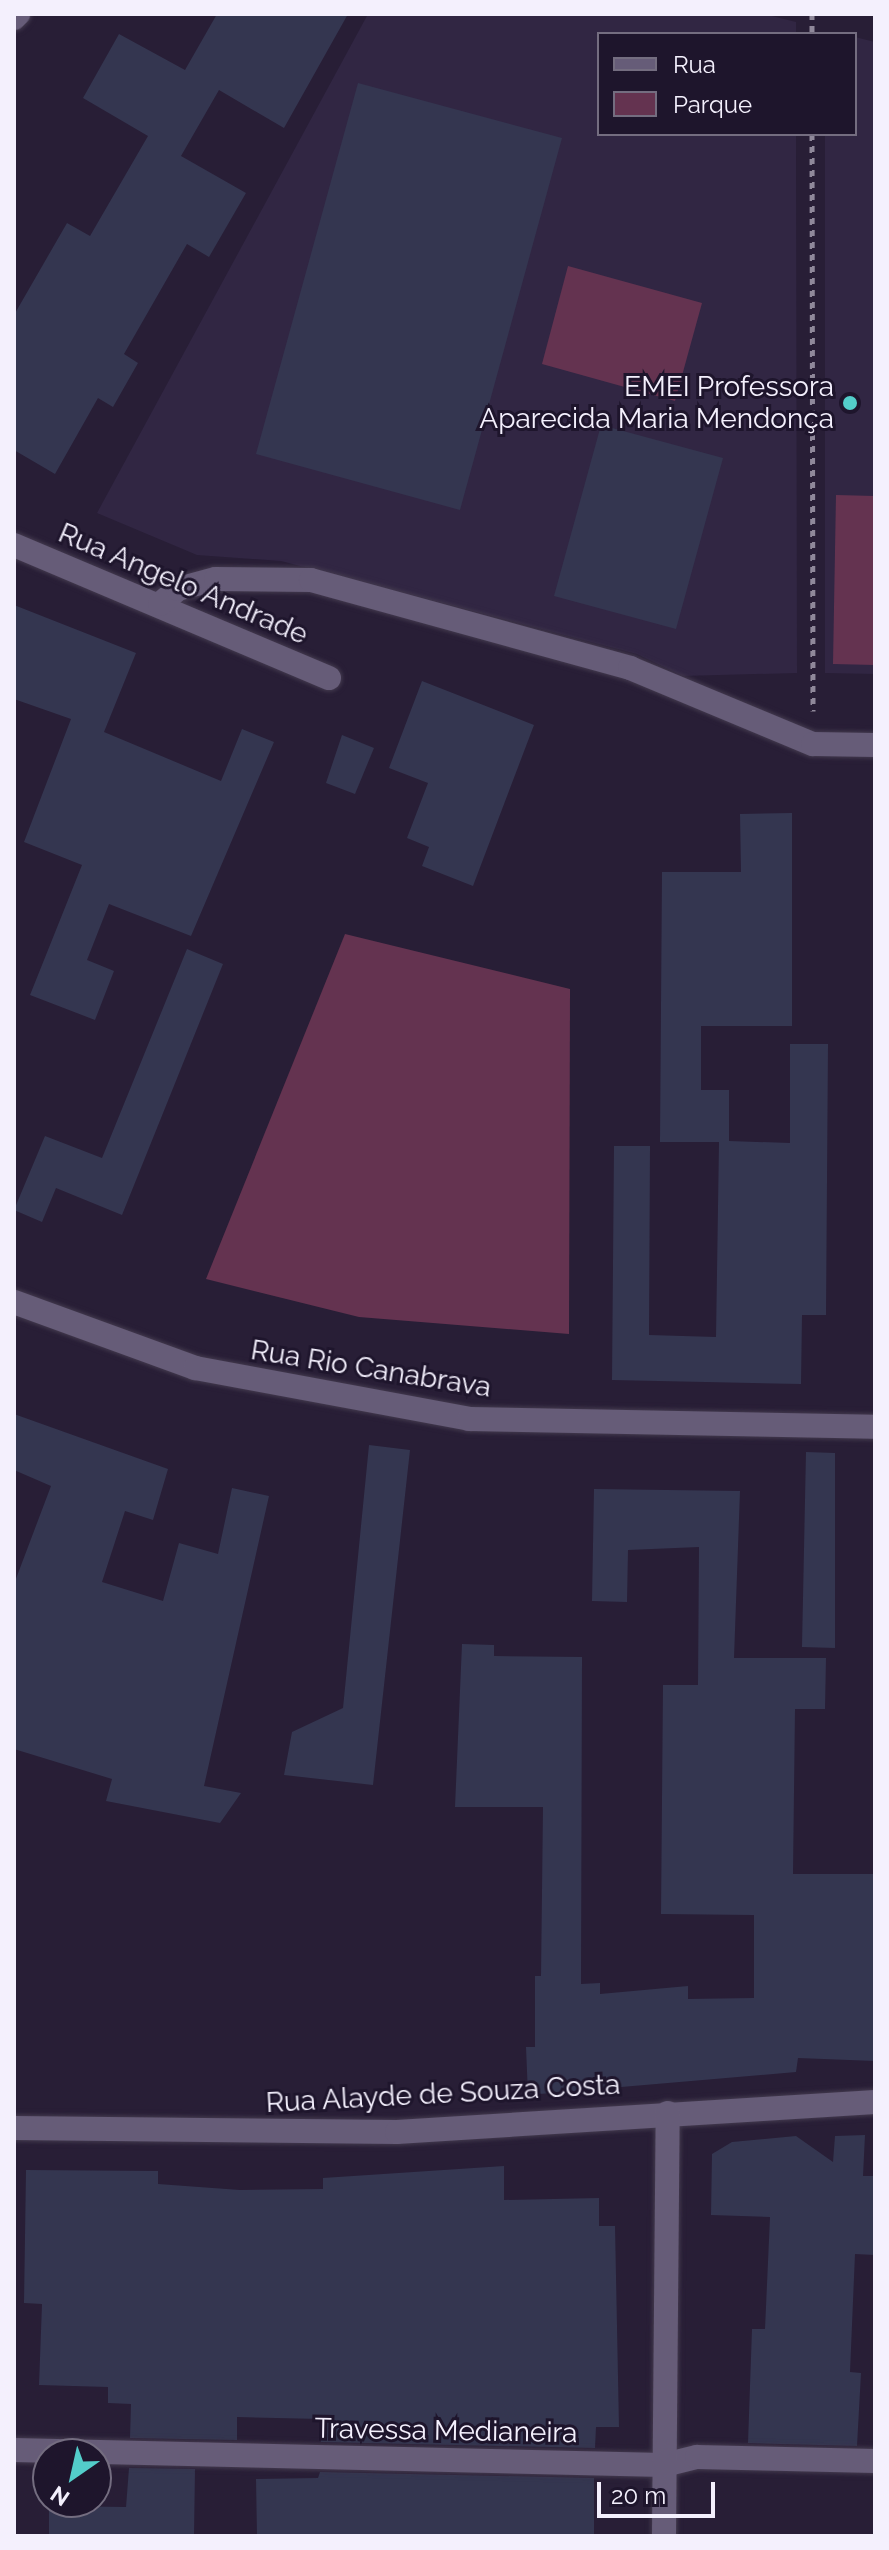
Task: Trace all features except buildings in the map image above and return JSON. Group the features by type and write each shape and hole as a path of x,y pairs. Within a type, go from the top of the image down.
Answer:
{"street":[{"name":"Rua Angelo Andrade","path":"14,545 160,604 329,678"},
{"path":"160,604 204,581 311,580 630,668 813,744 875,745"},
{"name":"Rua Rio Canabrava","path":"14,1302 195,1368 469,1419 875,1427"},
{"name":"Rua Alayde de Souza Costa","path":"14,2128 397,2132 875,2102"},
{"path":"664,2536 668,2113"},
{"name":"Travessa Medianeira","path":"14,2450 664,2465 697,2457 875,2461"}],"path":[{"path":"812,136 813,744"}],"shaded area":[{"path":"368,14 764,14 796,22 796,32 597,32 597,136 796,136 797,673 683,676 637,654 281,561 197,555 97,513"},
{"name":"EMEI Professora Aparecida Maria Mendonça","path":"857,38 875,42 875,674 825,673 825,136 857,136"}],"green space":[{"path":"568,266 702,303 675,401 542,364"},
{"path":"836,495 875,496 875,665 833,664"},
{"path":"345,934 570,989 569,1334 359,1317 206,1279"}],"place":[{"name":"EMEI Professora Aparecida Maria Mendonça","path":"850,403"}]}
